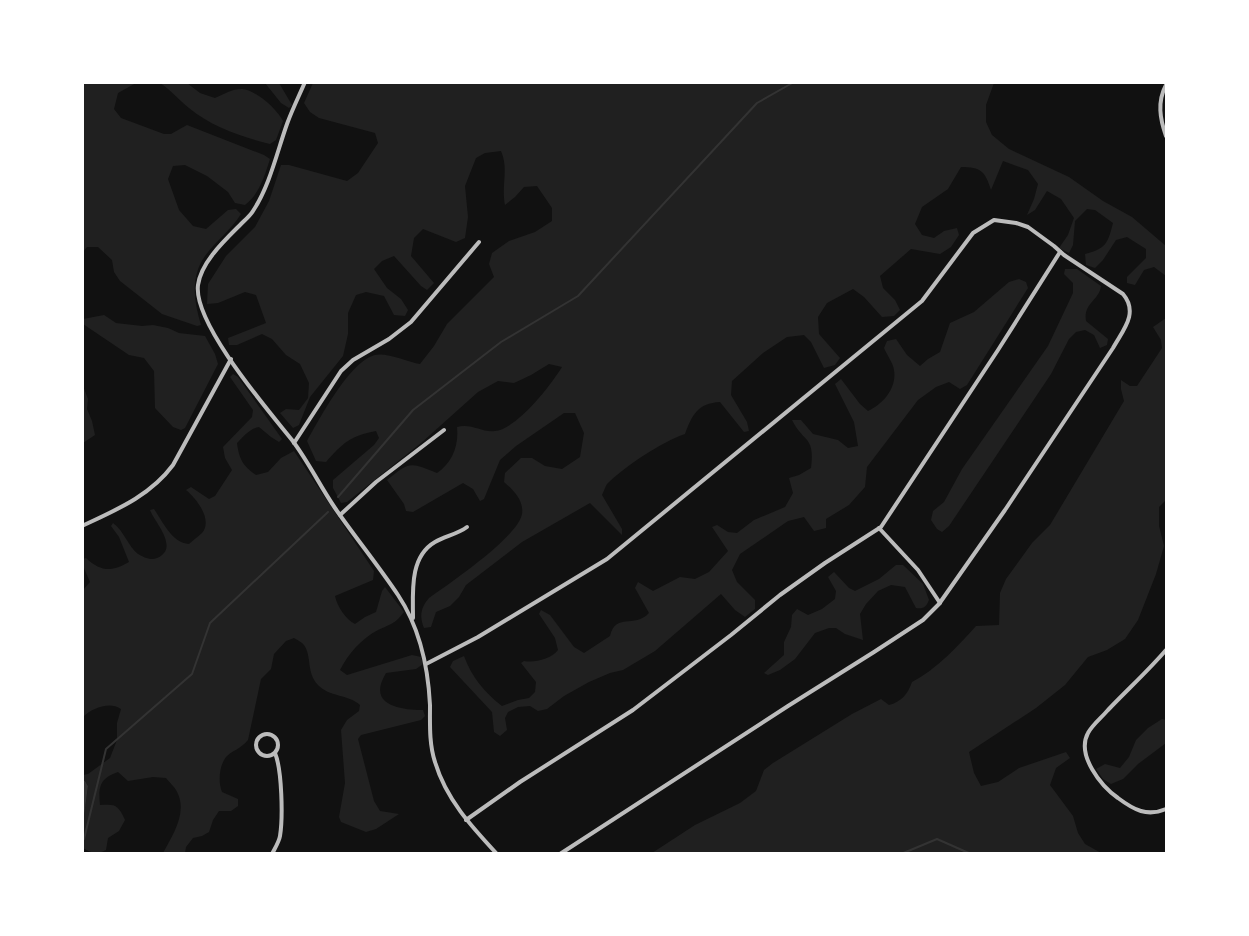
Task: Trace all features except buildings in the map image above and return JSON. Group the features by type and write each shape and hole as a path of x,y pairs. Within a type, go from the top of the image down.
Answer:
{"street":[{"path":"304,82 274,163 253,212 208,259 198,286 201,308 231,359 273,418 294,443 340,515 397,593 413,620 426,664 430,703 430,734 434,761 442,783 454,805 497,854"},
{"path":"1166,85 1160,116 1166,136"},
{"path":"426,664 478,637 607,559 922,301 974,233 994,220 1028,227 1060,252 1123,294 1129,301 1131,311 1129,320 1113,348 1005,510 940,603 923,620 560,854"},
{"path":"294,443 341,371 353,360 389,339 411,322 479,242"},
{"path":"466,820 520,782 633,710 780,595 825,563 880,528 998,350 1060,252"},
{"path":"82,526 126,505 143,495 163,479 173,465 231,359"},
{"path":"340,515 376,482 444,430"},
{"path":"413,620 413,583 416,567 422,553 435,542 467,527"},
{"path":"880,528 918,570 940,603"},
{"path":"1166,650 1100,719 1088,734 1085,746 1087,759 1094,772 1105,788 1118,799 1136,810 1151,814 1166,809"},
{"path":"272,854 280,837 281,825 279,773 275,753 278,747 275,737 268,734 261,736 257,742 259,752 268,756 275,753"}],"shaded area":[{"path":"82,83 136,83 118,93 114,109 121,118 164,134 171,134 187,125 270,159 258,190 245,205 235,203 228,192 207,176 185,165 173,166 168,179 179,210 193,226 206,229 228,210 236,209 241,214 205,256 197,272 195,299 201,325 197,326 162,314 120,281 114,272 112,260 98,247 87,247 83,252"},
{"path":"160,83 187,83 200,93 215,98 238,89 248,90 260,96 283,121 276,140 270,144 238,135 217,126 198,115"},
{"path":"265,83 279,83 292,105 289,108 281,103"},
{"path":"313,83 994,83 986,105 986,122 992,135 1009,149 1069,177 1103,201 1132,217 1166,246 1166,276 1154,267 1144,270 1135,285 1127,283 1127,277 1146,258 1146,249 1127,237 1116,240 1103,260 1095,268 1086,265 1085,254 1098,250 1105,244 1113,223 1095,210 1087,209 1075,221 1073,245 1069,253 1059,248 1068,235 1074,218 1061,199 1047,191 1035,210 1027,215 1038,184 1028,170 1003,161 991,190 987,178 981,171 961,167 948,189 922,207 915,224 922,235 934,238 944,231 957,228 959,235 951,247 940,254 911,249 880,276 883,288 895,300 900,310 894,316 882,317 864,297 853,289 827,303 818,317 819,334 840,358 835,365 824,368 811,342 804,335 787,337 763,353 732,381 731,395 747,422 749,431 744,432 720,402 706,405 693,416 685,434 666,442 644,455 607,484 602,495 622,529 622,535 590,503 522,542 466,585 459,597 450,606 436,612 431,627 424,628 422,612 429,598 482,559 509,535 518,524 522,514 520,500 504,482 505,473 521,458 532,458 545,466 562,469 580,457 584,433 575,413 564,413 516,446 500,460 484,499 480,501 473,489 463,483 413,512 406,511 404,504 387,480 401,469 410,465 437,473 447,464 456,447 457,427 467,426 486,431 495,431 513,423 533,405 562,367 549,364 514,383 498,381 478,392 421,443 347,502 341,503 333,488 333,480 374,445 379,438 376,431 360,435 348,441 326,462 316,461 307,441 336,392 365,359 380,354 420,364 434,346 447,324 494,277 489,264 492,253 509,241 535,232 552,221 552,208 537,186 524,187 505,205 505,171 501,151 485,153 476,158 465,186 468,217 465,238 456,242 423,229 414,238 411,256 434,283 427,290 421,286 394,256 382,261 374,269 387,288 401,299 408,310 405,316 394,315 384,296 366,292 356,295 348,313 348,334 343,356 310,397 299,425 293,428 280,413 286,409 299,410 308,398 309,383 300,364 286,355 272,339 262,334 237,345 229,345 228,338 266,323 256,295 245,292 218,303 207,304 208,284 226,256 255,227 269,201 281,165 289,165 347,181 358,173 378,143 375,133 319,118 310,112 304,103"},
{"path":"1065,269 1077,269 1101,286 1100,291 1087,310 1086,321 1108,339 1107,345 1100,348 1094,335 1085,330 1076,332 1069,339 1051,374 949,526 942,532 937,529 931,520 933,511 944,502 962,469 1048,346 1073,293 1073,283 1064,274"},
{"path":"1019,279 1026,282 1028,288 967,385 960,389 949,382 936,387 918,400 867,467 865,487 849,505 826,519 826,528 814,531 804,517 788,521 740,554 732,570 737,582 755,600 755,609 745,617 735,610 721,594 655,651 623,670 589,682 564,696 547,709 538,711 530,706 518,707 508,712 505,718 507,730 500,736 494,732 492,712 450,667 453,661 464,656 479,684 502,706 529,698 535,692 536,682 521,663 524,661 543,660 558,650 555,638 539,614 541,610 550,615 574,647 584,653 610,636 613,629 621,622 643,618 649,613 635,588 638,582 653,591 680,577 695,579 709,572 728,551 712,527 717,525 728,532 737,533 754,520 785,507 793,493 789,478 811,468 812,457 808,441 796,428 792,420 801,420 813,434 838,440 848,448 858,446 854,422 835,384 841,379 860,404 868,411 874,408 888,395 893,383 893,367 884,348 887,341 896,339 907,355 920,366 940,352 950,323 974,312 1009,282"},
{"path":"104,315 116,323 142,326 153,325 168,328 179,333 205,336 218,364 185,428 181,430 173,427 155,408 154,371 144,358 129,355 83,324 83,319"},
{"path":"1166,318 1166,500 1159,507 1159,526 1164,546 1156,574 1138,620 1125,639 1107,650 1088,657 1065,685 1036,708 969,752 974,773 981,786 998,782 1019,768 1066,752 1070,758 1056,768 1050,785 1073,816 1078,833 1085,844 1101,853 652,853 695,825 740,803 756,791 764,770 852,714 881,699 889,705 900,700 906,694 912,682 954,650 976,626 999,625 1000,593 1006,579 1032,543 1050,525 1124,401 1121,380 1130,386 1137,386 1162,348 1161,340 1153,327"},
{"path":"233,374 238,377 282,439 279,442 259,427 250,431 237,443 240,458 245,465 256,475 268,472 281,458 294,451 374,571 373,580 335,596 342,612 355,624 376,612 385,587 404,612 390,625 378,630 361,642 351,652 340,670 347,675 412,655 421,657 423,664 416,669 386,673 381,683 380,692 388,703 402,708 423,710 425,716 421,720 361,735 358,739 374,801 380,811 399,814 376,829 366,832 341,822 339,817 345,783 341,730 347,720 359,711 360,705 355,701 328,692 318,685 310,670 306,649 303,644 294,638 286,641 274,654 271,669 261,679 248,740 228,755 222,765 220,779 222,792 238,799 238,806 231,811 219,811 213,820 209,832 193,838 186,847 185,853 163,853 180,817 181,809 177,792 166,778 153,777 128,781 118,772 104,780 99,793 100,805 116,806 125,820 119,831 108,838 106,850 97,853 91,852 83,848 83,824 88,786 83,781 83,775 88,774 110,758 117,740 117,723 121,709 112,706 101,707 83,717 83,590 90,582 83,566 83,559 86,558 91,563 107,569 117,568 129,562 119,537 111,526 113,523 138,554 152,559 164,554 166,542 150,510 154,509 168,531 183,543 189,544 202,533 205,528 205,516 199,504 186,490 191,487 209,499 215,496 232,470 225,458 223,447 252,417 253,410 230,377"},
{"path":"83,386 88,399 87,409 95,435 83,443"},
{"path":"896,565 903,565 923,584 929,600 924,607 916,608 905,587 891,585 878,591 860,614 863,640 845,634 836,628 829,628 815,633 795,659 780,670 768,675 764,673 784,655 784,642 791,627 792,615 797,609 808,615 822,609 835,599 836,591 828,577 834,572 849,588 855,591 879,579"},
{"path":"1162,719 1166,720 1166,743 1138,764 1123,779 1111,784 1103,779 1096,769 1105,764 1120,768 1129,757 1136,740 1148,728"},
{"path":"83,781 88,786 83,824"}],"waterway":[{"path":"338,497 413,410 501,342 578,296 757,103 794,82"},
{"path":"84,839 106,749 192,674 210,623 328,512"},
{"path":"901,854 937,839 971,854"}]}
